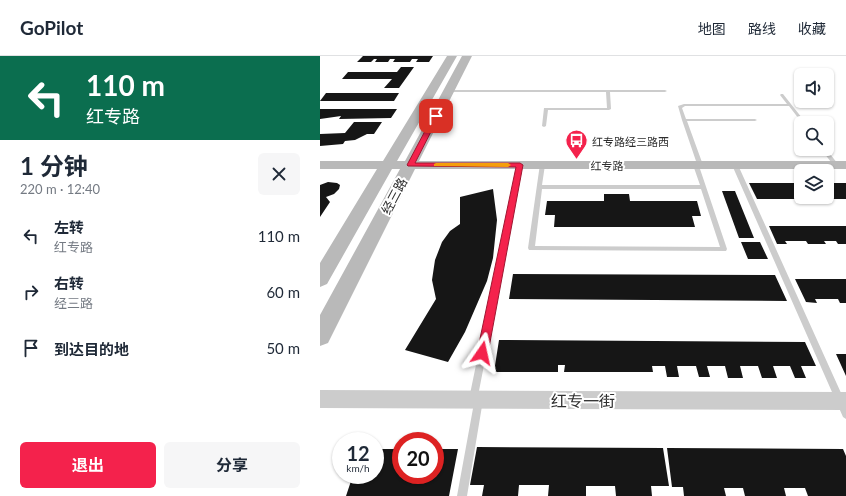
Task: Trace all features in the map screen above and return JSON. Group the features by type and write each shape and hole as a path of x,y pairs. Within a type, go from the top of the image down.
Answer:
{"main road":[{"name":"经三路","path":"320,279 452,56"},
{"name":"经三路","path":"320,336 467,56"},
{"name":"红专路","path":"320,165 841,165"}],"street":[{"name":"红专一街","path":"320,399 844,406"}],"lane":[{"path":"449,91 665,91"},
{"path":"544,126 546,109 610,109 608,91"},
{"path":"782,95 799,116"},
{"path":"542,165 531,248 724,249 680,107 684,105 790,105"},
{"path":"684,120 755,120"},
{"path":"831,156 841,165"},
{"path":"462,496 476,400 520,165"},
{"path":"735,165 844,406"},
{"path":"539,187 704,187"}],"building":[{"path":"363,56 433,56 429,62 416,62 418,59 412,59 410,62 393,62 395,59 390,59 388,62 375,62 377,59 374,59 371,62 357,62"},
{"path":"401,67 414,67 399,88 384,88 392,79 342,79 348,72 397,72"},
{"path":"326,93 399,93 394,101 320,101"},
{"path":"320,109 397,109 391,118 339,119 341,116 320,119"},
{"path":"354,122 382,122 374,134 367,134 355,140 345,141 343,144 320,146 320,134 345,133"},
{"path":"328,182 337,183 340,185 339,189 334,194 326,197 330,202 320,217 320,185"},
{"path":"749,183 794,183 794,199 757,199"},
{"path":"834,183 846,183 846,199 834,199"},
{"path":"493,189 497,220 493,258 487,281 465,332 448,362 405,350 436,299 432,280 435,260 442,242 450,231 460,224 460,197"},
{"path":"722,191 735,191 754,238 739,238"},
{"path":"604,194 629,194 630,201 697,201 701,216 692,216 695,227 554,227 555,215 545,215 547,201 604,201"},
{"path":"769,226 846,226 846,244 838,244 836,241 824,241 826,244 808,244 806,241 785,241 787,244 777,244"},
{"path":"741,242 760,242 768,259 748,259"},
{"path":"513,274 775,275 787,301 509,299"},
{"path":"795,279 846,279 846,303 840,303 838,299 815,299 817,303 806,302"},
{"path":"499,340 805,342 816,366 801,366 806,378 795,378 790,366 773,366 777,378 762,378 758,366 740,366 743,378 728,378 725,366 707,366 710,377 699,377 696,366 677,366 679,377 667,377 665,366 652,366 653,372 564,372 565,365 558,365 558,372 494,372"},
{"path":"836,354 846,354 846,376"},
{"path":"477,447 663,448 669,486 651,486 652,496 616,496 615,486 586,486 586,496 548,496 549,485 519,485 518,496 482,496 484,485 470,485"},
{"path":"667,448 843,449 846,456 846,496 808,496 805,488 784,488 786,496 745,496 743,488 724,488 726,496 684,496 683,487 672,487"},
{"path":"384,449 392,449 392,484 444,484 444,449 458,449 449,496 346,496 350,484 384,484"}],"slow traffic":[{"path":"436,165 508,165"}],"place":[{"name":"红专路经三路西","path":"576,160"}],"route":[{"path":"436,116 410,165 520,165 482,353"}]}
